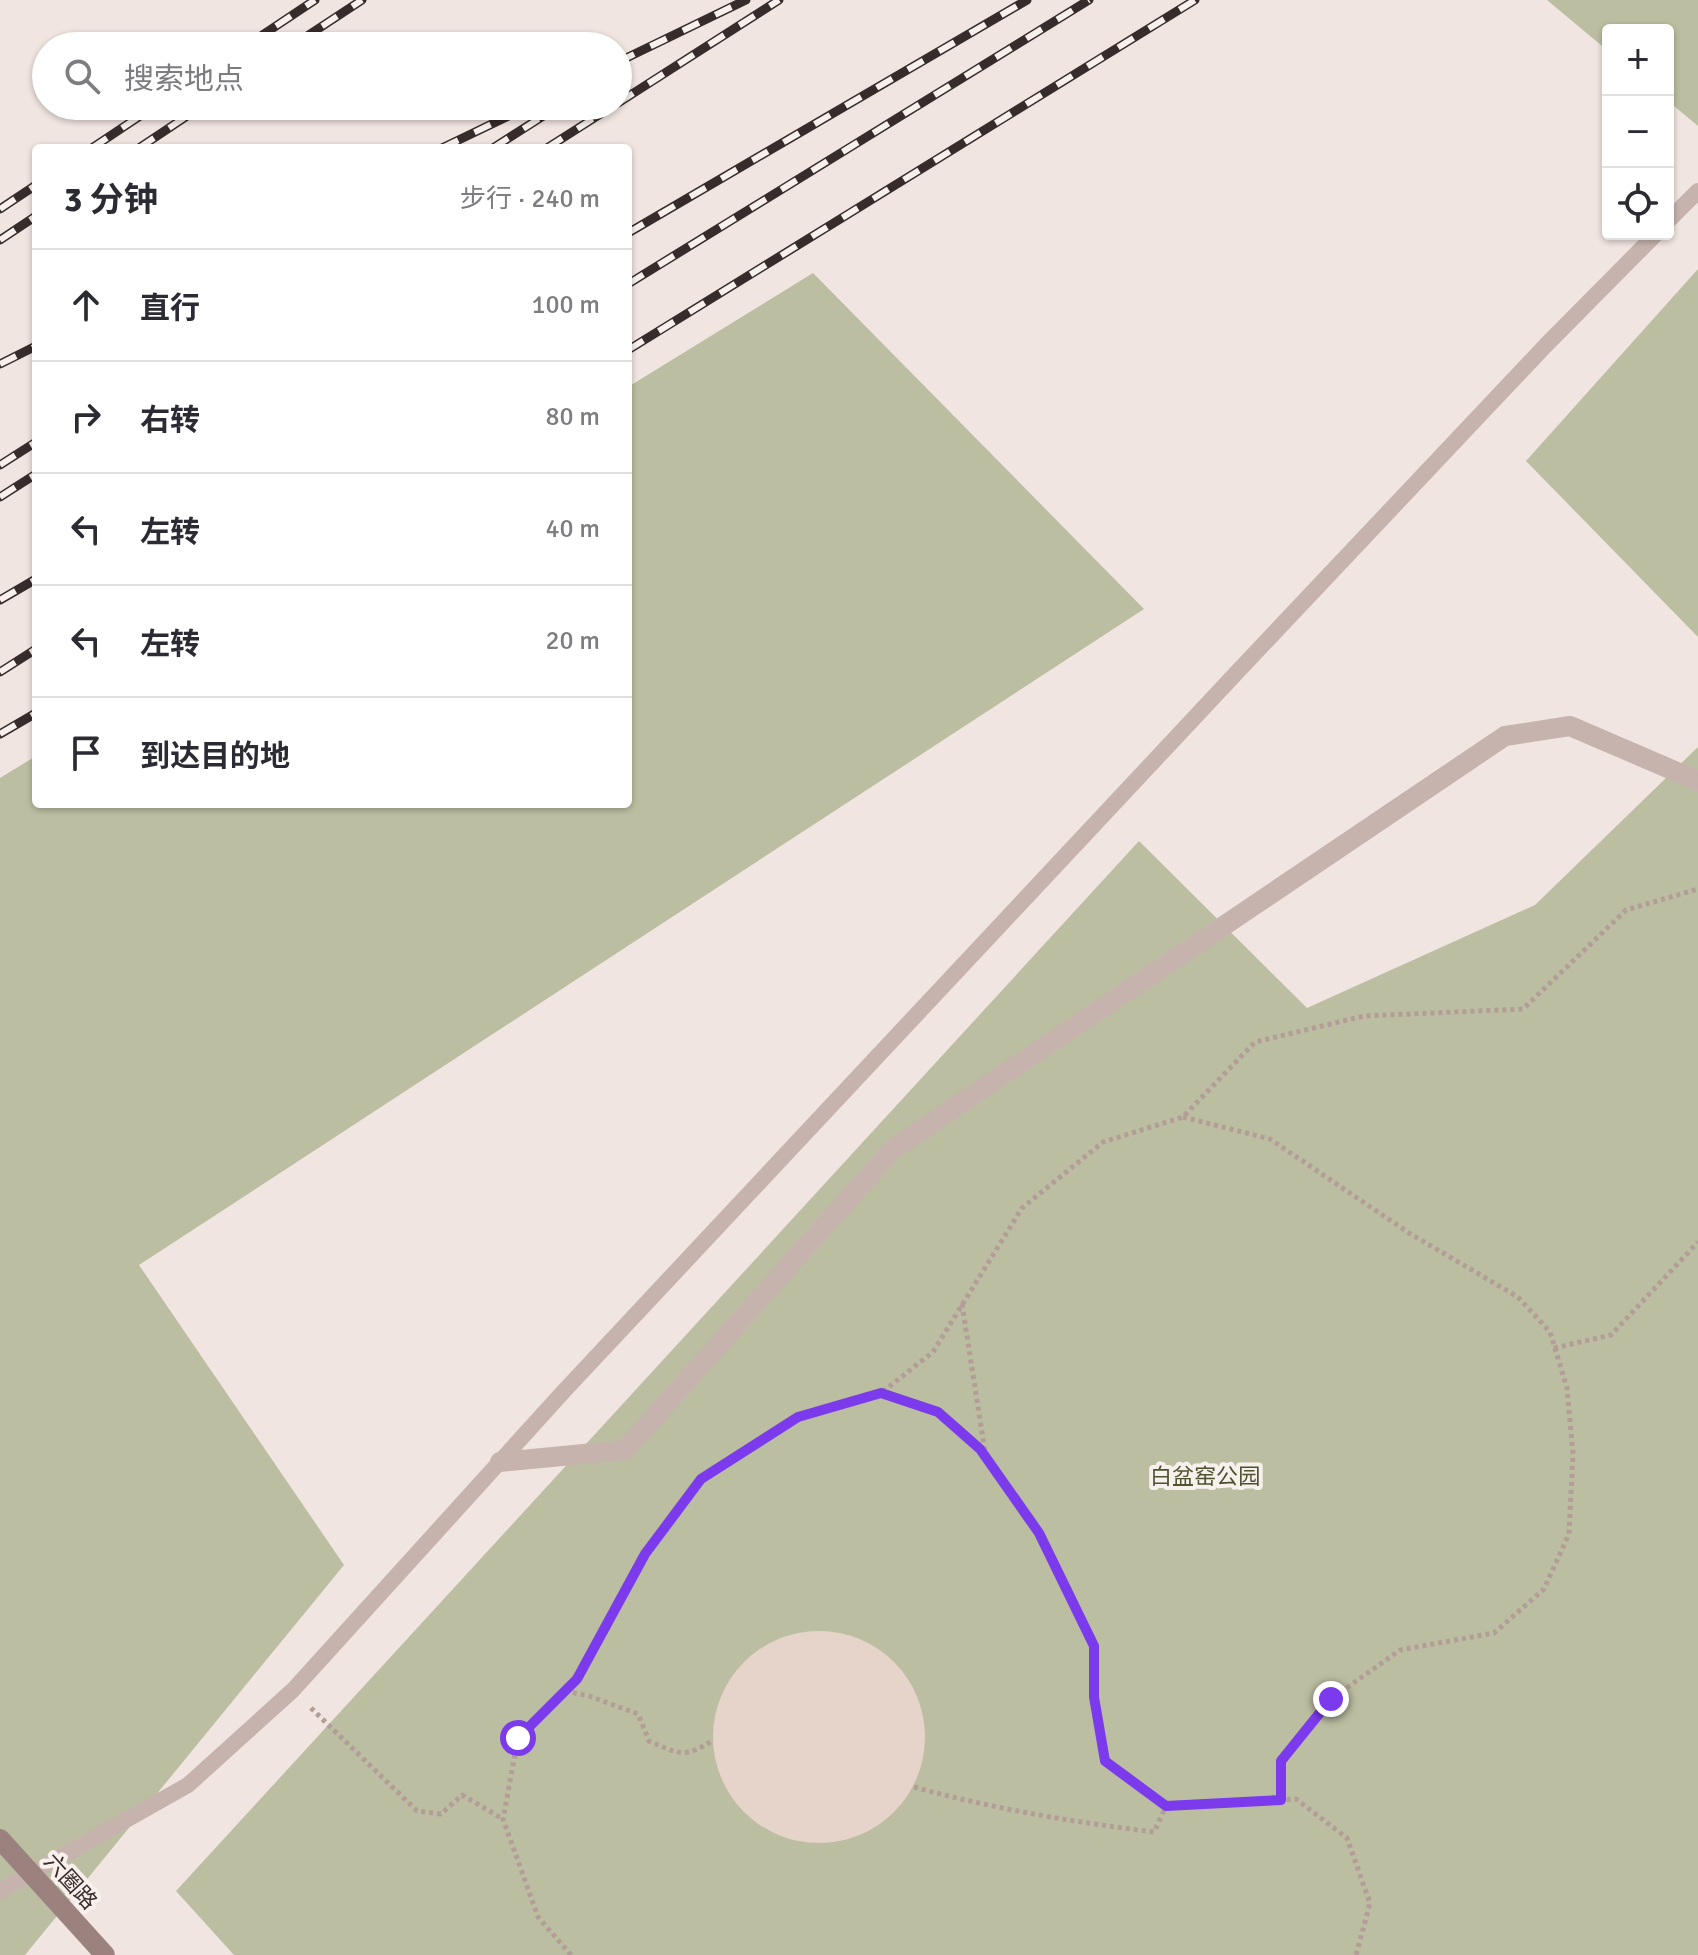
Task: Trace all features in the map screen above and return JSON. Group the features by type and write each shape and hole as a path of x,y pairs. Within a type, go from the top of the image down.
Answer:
{"main road":[{"name":"六圈路","path":"0,1839 105,1955"}],"street":[{"path":"500,1462 625,1450 893,1149 1505,736 1570,726 1698,781"}],"lane":[{"path":"1674,215 1698,191"},
{"path":"0,1891 188,1785 293,1690 500,1462 1240,669 1546,345 1650,240"}],"path":[{"path":"571,1955 538,1917 503,1819 518,1738 577,1679 645,1554 701,1479 798,1417 881,1393 933,1352 1022,1208 1103,1142 1183,1117 1255,1042 1364,1016 1523,1009 1626,910 1698,889"},
{"path":"1183,1117 1270,1139 1409,1233 1518,1297 1550,1332 1567,1388 1573,1454 1569,1534 1544,1589 1494,1633 1400,1650 1331,1699 1281,1761 1281,1800"},
{"path":"1554,1348 1611,1335 1698,1242"},
{"path":"962,1303 986,1457"},
{"path":"881,1393 938,1412 986,1457 1039,1533 1094,1646 1094,1697 1105,1761 1166,1806 1296,1799 1347,1838 1370,1903 1356,1955"},
{"path":"293,1690 417,1811 441,1814 462,1795 503,1819"},
{"path":"565,1691 589,1696 638,1714 649,1741 678,1753 692,1754 713,1740"},
{"path":"914,1787 1066,1822 1154,1832 1166,1806"}],"green space":[{"path":"1547,0 1698,0 1698,126 1674,106 1674,24 1602,24 1602,46"},
{"path":"1698,269 1698,637 1526,461"},
{"path":"813,273 1144,609 139,1265 344,1565 25,1955 0,1955 0,778 32,758 32,808 632,808 632,385"},
{"name":"白盆窑公园","path":"1698,747 1698,1955 234,1955 176,1891 1139,841 1307,1008 1535,905"}],"shaded area":[{"path":"819,1631 860,1639 894,1662 917,1696 925,1737 917,1778 894,1812 860,1835 819,1843 778,1835 744,1812 721,1778 713,1737 721,1696 744,1662 778,1639"}],"railway":[{"path":"267,32 315,0"},
{"path":"313,32 362,0"},
{"path":"632,55 746,0"},
{"path":"632,94 779,0"},
{"path":"632,231 1027,0"},
{"path":"632,282 1089,0"},
{"path":"632,348 1195,0"},
{"path":"98,144 134,120"},
{"path":"145,144 181,120"},
{"path":"450,144 500,120"},
{"path":"499,144 537,120"},
{"path":"553,144 591,120"},
{"path":"0,209 32,188"},
{"path":"0,240 32,219"},
{"path":"0,364 32,348"},
{"path":"0,465 32,445"},
{"path":"0,497 32,477"},
{"path":"0,600 32,581"},
{"path":"0,672 32,652"},
{"path":"0,734 32,715"}],"route":[{"path":"518,1738 577,1679 645,1554 701,1479 798,1417 881,1393 938,1412 980,1449 1039,1533 1094,1646 1094,1697 1105,1761 1166,1806 1281,1800 1281,1761 1331,1699"}]}
